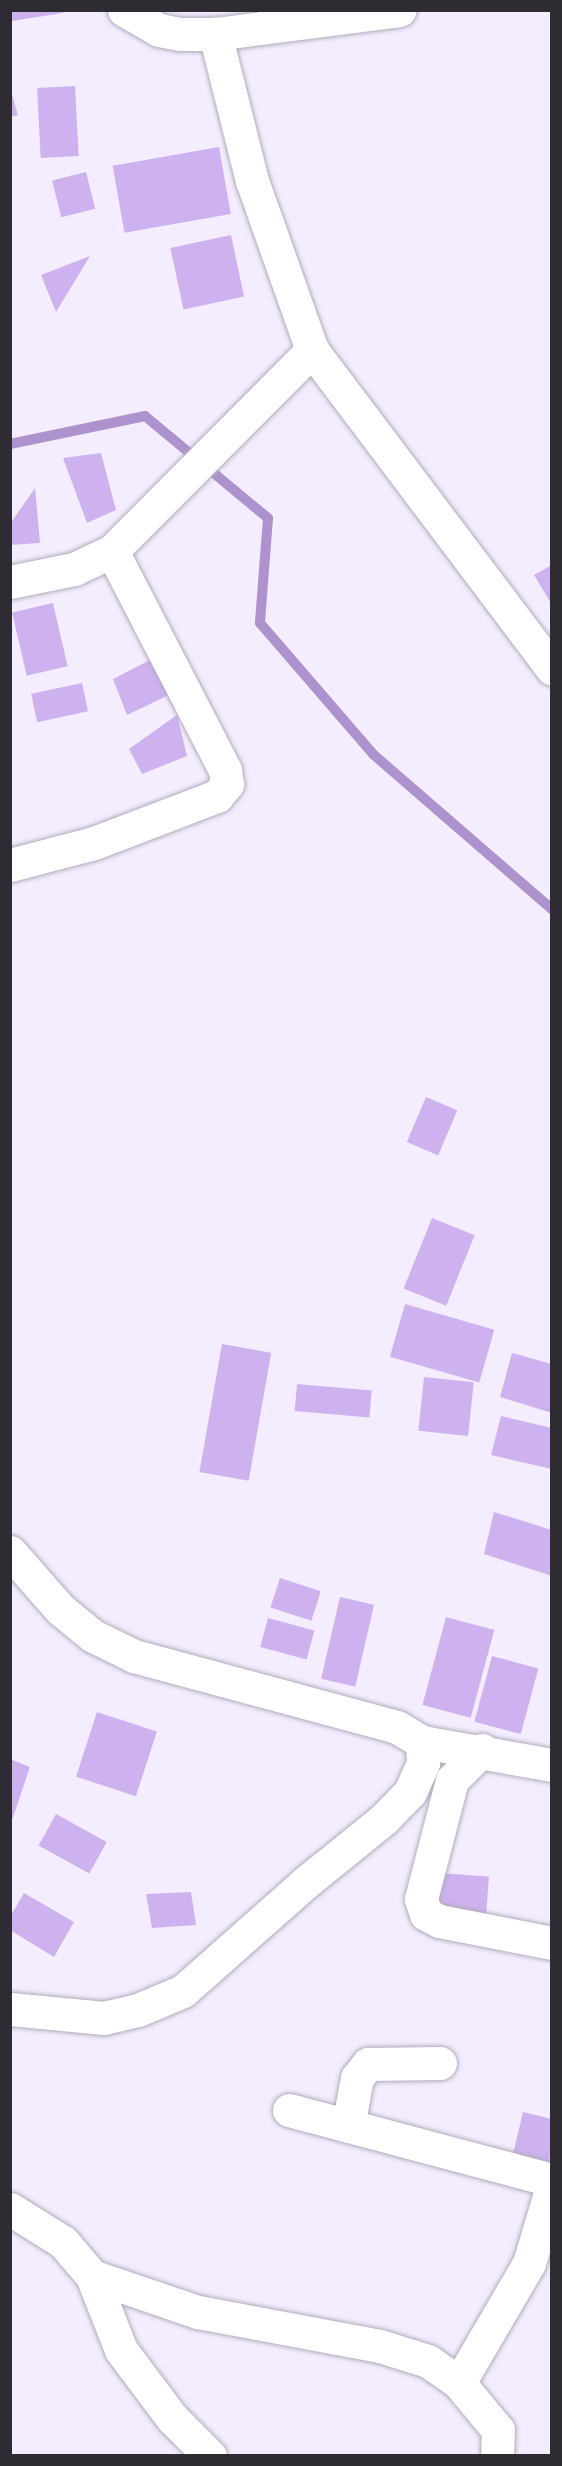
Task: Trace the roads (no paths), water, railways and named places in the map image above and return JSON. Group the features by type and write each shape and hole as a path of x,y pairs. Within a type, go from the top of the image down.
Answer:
{"main road":[{"path":"124,10 159,30 215,34 399,10"},
{"path":"215,34 252,181 312,350 552,669"},
{"path":"10,582 74,569 112,551 196,467 225,434 312,350"},
{"path":"10,865 94,843 217,796 227,784 225,770 112,551"},
{"path":"10,1552 60,1609 93,1636 134,1656 397,1727 422,1742 482,1750 552,1765"},
{"path":"10,2009 104,2018 138,2010 183,1991 304,1883 384,1819 411,1792 423,1763 422,1742"},
{"path":"482,1750 452,1780 421,1899 426,1914 439,1921 552,1943"},
{"path":"348,2126 357,2078 368,2064 376,2061 440,2063"},
{"path":"289,2110 552,2180"},
{"path":"459,2383 529,2263 552,2187"},
{"path":"10,2209 63,2242 92,2276 121,2350 172,2418 210,2456"},
{"path":"92,2276 198,2312 381,2346 428,2361 459,2383 498,2430 497,2456"}],"waterway":[{"path":"10,444 145,416 268,518 260,623 374,755 552,909"}]}
